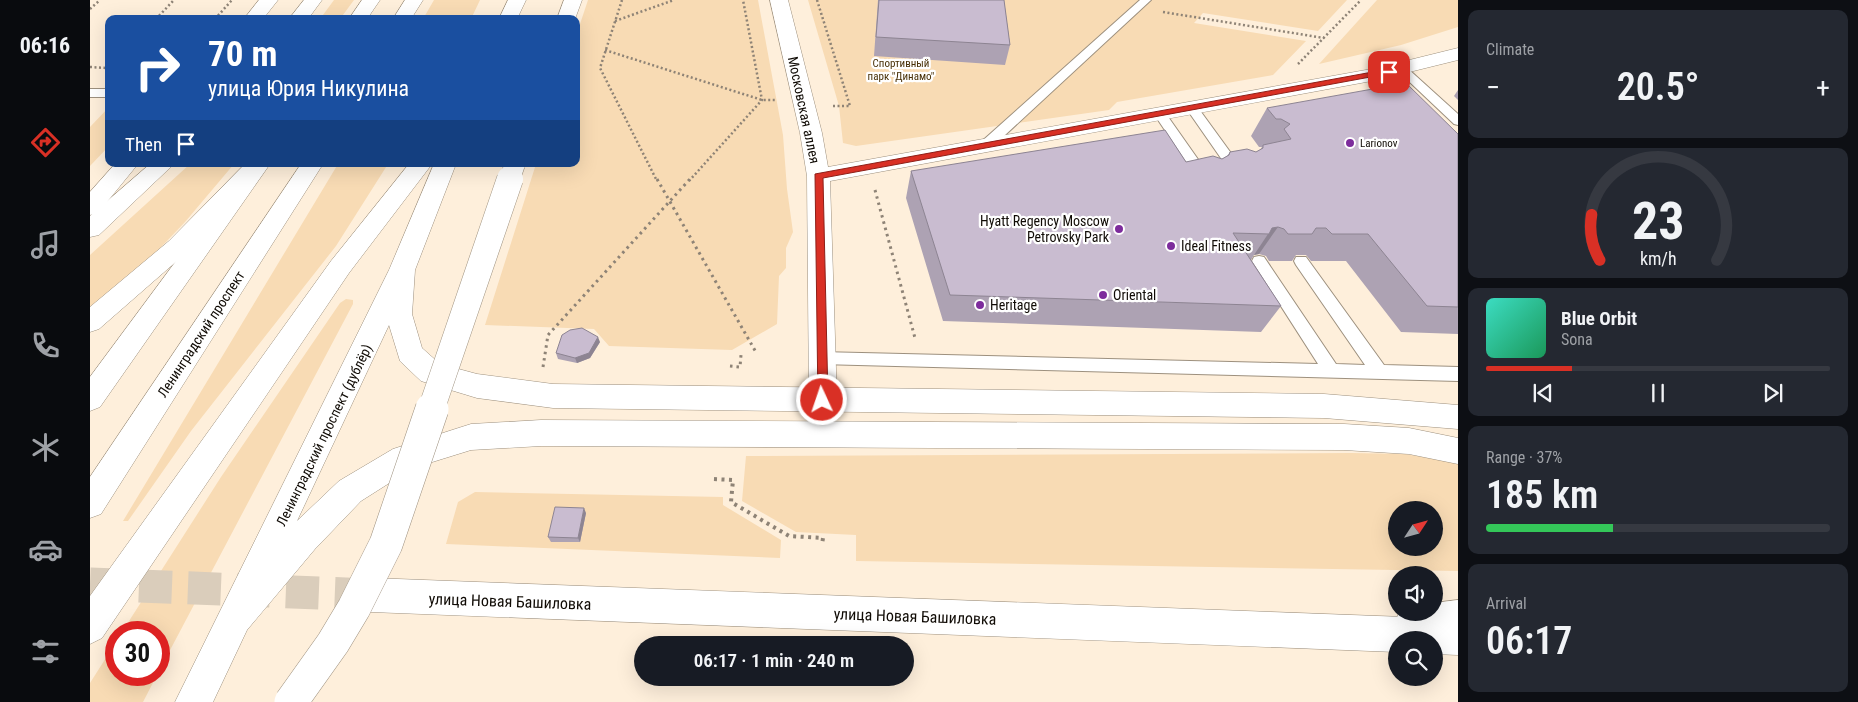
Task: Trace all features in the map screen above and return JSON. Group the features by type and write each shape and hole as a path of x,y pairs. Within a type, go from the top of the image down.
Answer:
{"main road":[{"path":"256,15 269,0"},
{"path":"301,15 313,0"},
{"path":"361,15 371,0"},
{"path":"405,15 414,0"},
{"path":"510,15 517,0"},
{"path":"567,15 573,0"},
{"name":"Московская аллея","path":"779,0 811,133 818,176 822,400"},
{"path":"818,176 1376,74 1458,54"},
{"path":"90,207 124,167"},
{"path":"90,229 160,167"},
{"path":"90,322 136,287 181,246 255,167"},
{"path":"90,400 256,167"},
{"name":"Ленинградский проспект","path":"90,504 310,167"},
{"path":"90,626 340,267 419,167"},
{"name":"Ленинградский проспект (дублёр)","path":"195,702 402,270 444,167"},
{"path":"291,702 342,629 386,544 514,167"},
{"path":"402,270 399,314 410,353 430,373 477,386 553,396 1324,406 1458,417"},
{"path":"237,617 303,538 350,491 404,458 472,437 541,433 1344,437 1409,441 1458,451"},
{"name":"улица Новая Башиловка","path":"371,596 1458,637"},
{"path":"1352,633 1458,617"}],"lane":[{"path":"985,146 1142,4"},
{"path":"1402,69 1458,121"},
{"path":"1376,74 1412,109"},
{"path":"90,93 105,93"},
{"path":"1192,108 1240,174"},
{"path":"1160,114 1206,182"},
{"path":"1187,153 1209,158 1228,158 1246,155"},
{"path":"1259,260 1331,370"},
{"path":"1301,261 1379,372"},
{"path":"820,358 1458,374"}],"path":[{"path":"90,9 100,0"},
{"path":"160,15 174,0"},
{"path":"219,15 232,0"},
{"path":"622,0 600,68 669,204 757,354"},
{"path":"615,21 674,0"},
{"path":"743,0 762,100"},
{"path":"817,0 850,106 826,106"},
{"path":"1297,65 1361,0"},
{"path":"1142,4 1324,38"},
{"path":"605,50 762,100 782,99"},
{"path":"90,68 105,68"},
{"path":"543,367 548,335 762,100"},
{"path":"875,188 916,341"},
{"path":"730,366 740,367 741,355"},
{"path":"714,479 733,480 731,502 789,536 823,538 822,544"}],"green space":[{"path":"334,0 354,0 343,15 323,15"},
{"path":"434,0 480,0 473,15 425,15"},
{"path":"588,0 758,0 783,135 787,189 793,232 786,248 786,268 779,276 777,324 732,350 609,346 594,329 485,325 535,167 580,167 580,24"},
{"name":"Спортивный парк \"Динамо\"","path":"808,0 1347,0 1318,31 1203,13 1194,23 1306,41 1273,75 1117,102 1109,110 856,146 843,143 839,106"},
{"path":"1377,0 1458,0 1458,27 1401,45 1319,64"},
{"path":"105,111 105,150 90,166 90,127"},
{"path":"187,167 231,167 185,222 145,264 90,310 90,255"},
{"path":"336,167 386,167 336,246 191,431 128,521 123,521"},
{"path":"346,299 353,300 353,304 170,650 170,621 129,621 221,477 340,303"},
{"path":"1405,454 1458,463 1458,571 1443,571 1443,566 1388,566 1388,570 856,561 856,535 796,532 742,501 746,456"},
{"path":"475,492 723,497 723,505 781,540 780,558 446,544 458,502"},
{"path":"105,659 105,686 151,686 143,702 90,702 90,683"}],"building":[{"path":"879,0 1004,0 1010,45 876,37"},
{"path":"1406,83 1458,134 1458,307 1427,306 1368,234 1332,234 1326,228 1316,228 1312,234 1288,234 1284,229 1278,227 1272,228 1269,234 1233,233 1281,306 950,295 911,171 1165,130 1186,162 1213,156 1222,159 1229,155 1230,152 1247,149 1256,152 1263,148 1263,145 1291,139 1284,129 1290,124 1281,119 1276,119 1267,108"},
{"path":"582,328 598,337 589,353 575,358 556,353 562,335 570,330"},
{"path":"555,507 584,508 578,538 548,537"}],"tunnel":[{"path":"90,584 371,595"}],"place":[{"name":"Larionov","path":"1350,143"},
{"name":"Hyatt Regency Moscow Petrovsky Park","path":"1119,229"},
{"name":"Ideal Fitness","path":"1171,246"},
{"name":"Oriental","path":"1103,295"},
{"name":"Heritage","path":"980,305"}],"route":[{"path":"822,400 818,176 1389,72"}]}
